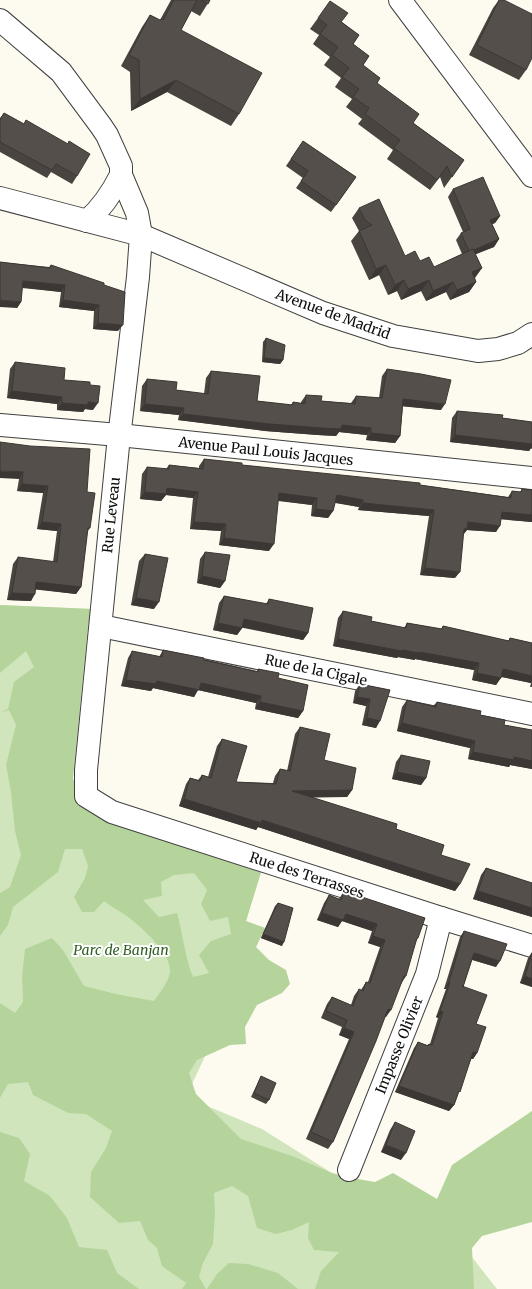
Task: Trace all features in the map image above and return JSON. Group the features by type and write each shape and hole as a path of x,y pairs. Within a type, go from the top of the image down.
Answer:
{"street":[{"path":"400,0 532,176"},
{"name":"Rue Leveau","path":"0,20 61,72 107,135 121,166 121,175 137,213 141,235 138,277 119,435 100,626 86,770 86,796"},
{"path":"87,221 100,210 114,191 121,175"},
{"name":"Avenue de Madrid","path":"0,198 141,235 323,313 392,336 478,352 498,350 518,343 532,334"},
{"name":"Avenue Paul Louis Jacques","path":"0,425 119,435 532,478"},
{"name":"Rue de la Cigale","path":"100,626 532,714"},
{"name":"Rue des Terrasses","path":"86,796 112,812 532,946"},
{"name":"Impasse Olivier","path":"349,1170 427,974 441,918"}],"green space":[{"name":"Parc de Banjan","path":"0,605 92,609 88,625 73,778 75,792 84,808 108,819 262,869 246,921 265,928 186,1097 262,1129 332,1173 357,1180 461,1243 497,1289 6,1289 0,1286"},
{"name":"Parc de Banjan","path":"0,605 92,609 88,625 73,778 78,798 84,808 108,819 262,869 246,921 265,928 256,947 269,960 286,970 290,984 282,993 257,1005 245,1027 246,1044 230,1045 197,1060 189,1073 196,1094 241,1139 292,1156 332,1173 346,1177 375,1182 393,1173 437,1199 452,1165 532,1111 532,1222 482,1236 472,1248 474,1289 315,1289 321,1271 339,1252 314,1250 308,1238 309,1222 292,1230 276,1234 257,1228 248,1196 232,1186 214,1193 215,1213 213,1244 203,1263 199,1277 206,1289 182,1289 186,1283 162,1266 157,1248 148,1240 140,1221 119,1223 90,1197 91,1172 106,1148 112,1131 86,1114 68,1113 33,1095 28,1082 8,1084 0,1098 0,1003 15,1013 23,1002 22,976 25,949 52,938 63,950 84,986 154,1001 166,984 170,972 167,958 156,943 126,915 104,901 94,912 82,912 74,897 85,878 88,866 82,849 65,849 58,872 13,907 8,925 0,936 0,893 10,887 21,855 15,831 11,792 6,765 16,725 9,710 0,713 8,709 14,682 34,667 26,651 0,673","holes":["194,873 207,890 201,904 210,921 228,917 231,934 211,941 199,955 209,973 193,977 188,962 177,913 159,917 143,900 162,896 161,882 174,875"]},
{"path":"0,1132 19,1138 30,1154 24,1181 50,1196 67,1218 79,1247 107,1250 117,1273 139,1289 0,1289"},
{"path":"229,1263 248,1264 278,1273 298,1289 207,1289 217,1274"}],"building":[{"path":"174,0 197,0 181,30 262,73 239,114 176,80 140,99 139,60 129,55 150,15 163,20"},
{"path":"201,0 210,0 208,4"},
{"path":"499,0 504,0 532,14 532,58 526,70 477,45"},
{"path":"330,1 348,13 341,22 359,35 353,44 369,56 363,65 380,78 377,83 419,114 413,123 464,160 452,177 447,166 437,180 394,148 400,140 365,114 369,108 353,97 359,89 342,77 349,68 332,55 338,47 320,34 327,25 318,18"},
{"path":"4,113 24,124 26,120 68,144 69,141 90,154 77,176 56,164 52,170 0,142 0,120"},
{"path":"303,141 356,177 336,205 301,181 308,171 291,159"},
{"path":"483,177 500,216 490,220 499,239 469,251 461,233 470,229 453,189"},
{"path":"379,199 405,256 415,251 420,261 429,257 434,267 473,249 482,268 472,272 476,282 457,290 453,282 433,291 429,280 408,289 404,280 395,285 386,265 376,269 359,231 372,225 365,220 359,208"},
{"path":"0,262 50,268 51,265 104,283 104,285 125,292 123,325 98,323 99,305 63,300 65,285 23,281 21,302 0,300"},
{"path":"266,338 285,345 283,360 264,358"},
{"path":"15,362 65,368 64,380 90,382 90,385 100,386 98,403 88,402 88,405 62,403 62,397 12,391"},
{"path":"387,369 451,380 445,404 403,399 400,436 371,433 371,428 342,425 341,429 322,428 270,424 183,414 184,408 145,404 147,379 177,382 176,390 208,394 211,371 260,376 257,401 293,405 293,402 305,404 306,395 322,396 321,401 355,404 356,396 382,398"},
{"path":"457,411 503,415 502,418 532,422 532,444 455,435"},
{"path":"0,442 30,446 90,449 87,492 95,493 90,528 88,528 81,587 36,582 35,594 12,593 18,557 57,562 61,524 42,522 48,486 22,484 23,472 0,471"},
{"path":"204,459 242,463 242,465 420,483 420,485 511,498 512,491 521,492 522,489 532,490 532,515 502,512 500,526 468,522 467,529 464,529 460,572 425,568 434,510 363,503 363,500 337,495 333,511 316,509 317,498 279,493 274,544 224,538 226,524 194,522 198,492 167,488 166,494 145,492 147,467 169,469 169,465 203,469"},
{"path":"205,552 230,555 225,581 202,576"},
{"path":"145,554 168,558 159,602 136,598"},
{"path":"224,596 268,604 269,599 313,608 308,633 244,619 242,628 218,623"},
{"path":"343,611 372,617 371,621 406,628 407,623 442,629 443,626 509,641 510,638 532,643 532,676 503,669 501,678 477,673 479,663 338,639"},
{"path":"163,650 204,658 204,660 258,672 258,669 279,673 278,678 308,685 303,711 260,702 261,696 201,683 199,690 157,681 156,684 126,680 132,651 162,657"},
{"path":"360,684 390,690 380,721 367,718 370,699 357,697"},
{"path":"407,700 436,707 437,702 481,711 480,715 505,720 504,725 532,730 532,761 514,757 514,760 473,752 475,741 402,723"},
{"path":"300,727 330,734 324,760 356,768 352,790 292,791 397,824 396,829 444,845 441,855 470,864 460,884 262,820 261,823 184,799 190,778 200,781 202,775 211,778 222,739 247,746 236,782 276,784 280,769 290,771"},
{"path":"401,755 430,761 426,778 397,772"},
{"path":"486,868 532,883 532,908 478,891"},
{"path":"344,891 425,918 417,938 406,976 404,976 391,1010 388,1009 333,1142 311,1132 354,1032 344,1028 347,1020 326,1011 332,997 353,1006 359,989 363,991 366,982 370,983 385,940 373,936 377,924 346,914 343,920 322,913 329,895 341,900"},
{"path":"278,903 293,908 284,942 263,934"},
{"path":"464,931 507,944 500,961 474,953 463,986 487,995 476,1024 486,1027 477,1053 473,1052 460,1092 459,1091 454,1105 399,1086 418,1042 428,1046 429,1044 432,1045 443,1012 440,1011 450,983 449,982"},
{"path":"532,953 532,979 525,976"},
{"path":"261,1076 276,1083 269,1100 254,1093"},
{"path":"395,1122 415,1131 406,1153 386,1145"}]}
